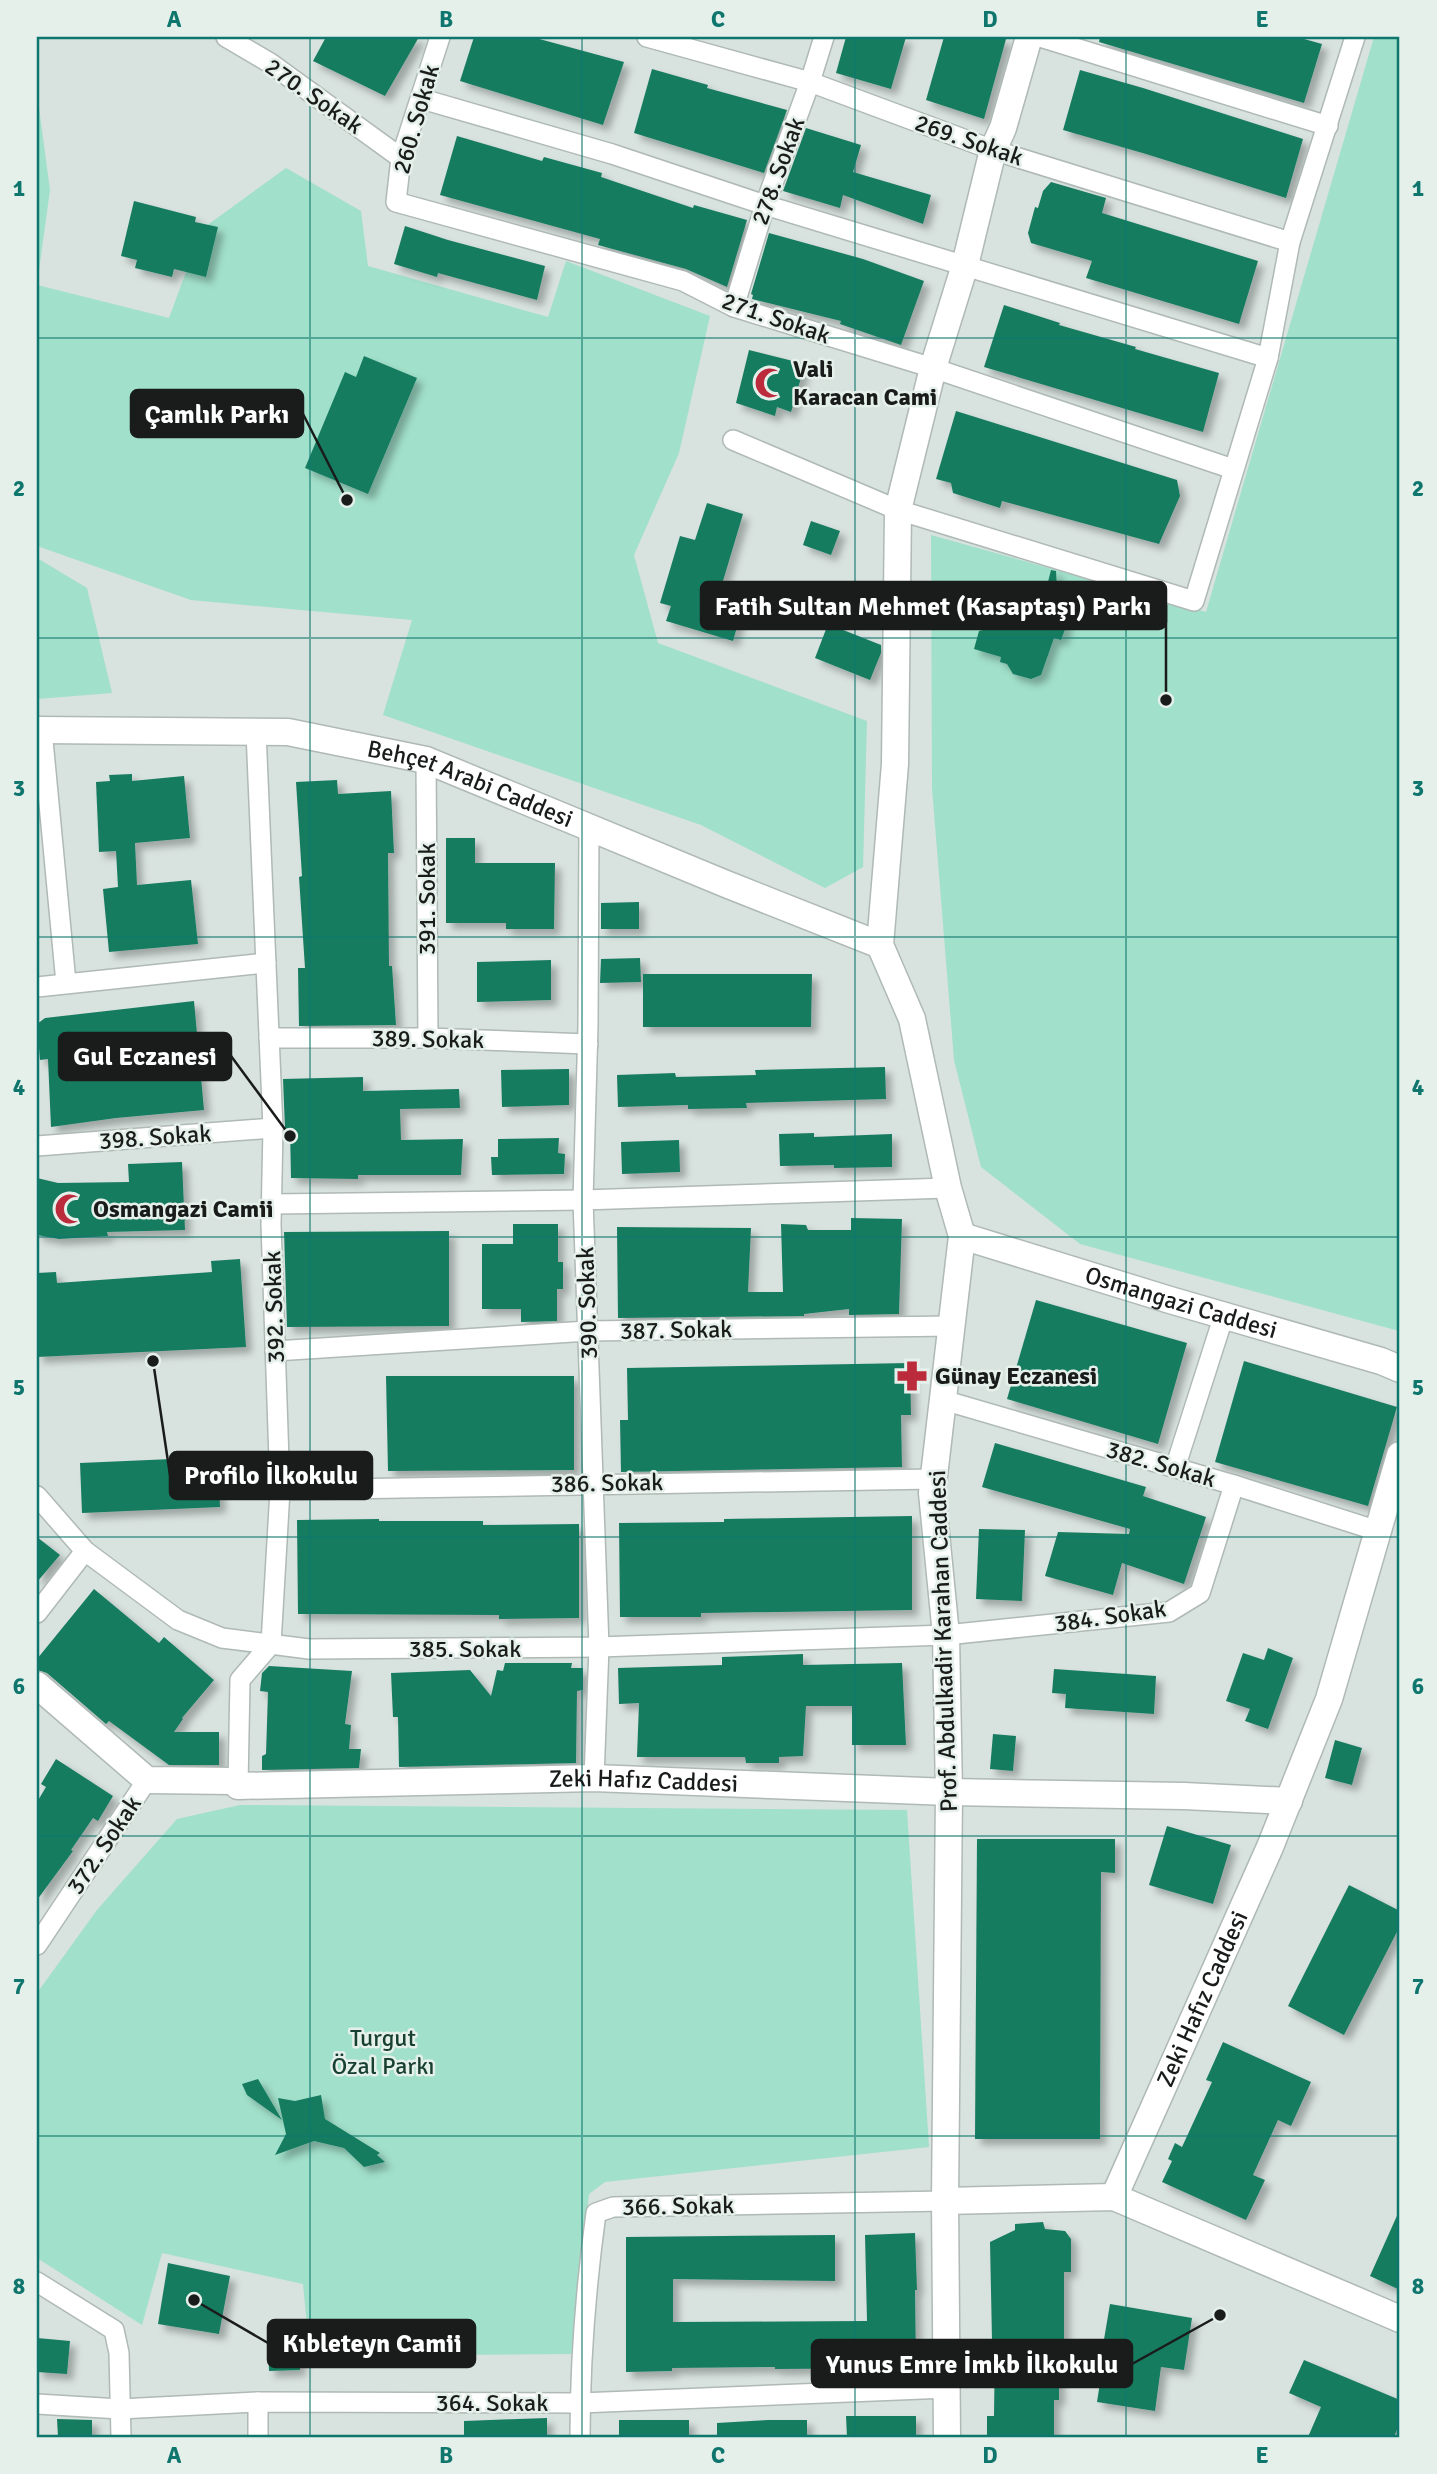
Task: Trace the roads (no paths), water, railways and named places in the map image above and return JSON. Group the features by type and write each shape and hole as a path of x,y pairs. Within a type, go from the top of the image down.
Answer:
{"main road":[{"name":"Prof. Abdulkadir Karahan Caddesi","path":"947,2437 945,2202 949,1792 946,1635 932,1493 962,1236 948,1188 912,1019 880,945 895,764 898,510 933,368 965,265 993,150 1003,128 1029,37"},
{"name":"Behçet Arabi Caddesi","path":"39,730 288,732 426,760 880,945"},
{"name":"Osmangazi Caddesi","path":"962,1236 1381,1361 1400,1369"},
{"name":"Zeki Hafız Caddesi","path":"1114,2197 1289,1801 1329,1699 1400,1455"},
{"path":"37,1685 147,1780"},
{"name":"Zeki Hafız Caddesi","path":"147,1780 233,1782 238,1786 594,1778 949,1792 1184,1796 1289,1801"},
{"path":"945,2202 1114,2197 1400,2319"}],"street":[{"name":"270. Sokak","path":"226,37 270,63 401,158"},
{"name":"260. Sokak","path":"396,202 401,158 440,37"},
{"name":"269. Sokak","path":"647,37 810,82 993,150 1290,242"},
{"name":"278. Sokak","path":"734,307 765,205 824,37"},
{"path":"1040,37 1328,126"},
{"path":"733,440 898,510 1194,601 1268,358 1290,242 1355,37"},
{"path":"422,99 612,154 765,205 1268,358"},
{"name":"271. Sokak","path":"396,202 682,281 734,307 933,368 1233,469"},
{"path":"39,730 66,984"},
{"name":"392. Sokak","path":"256,732 273,1128 272,1204 280,1490 271,1644"},
{"name":"391. Sokak","path":"426,760 428,1038"},
{"name":"390. Sokak","path":"589,827 583,1200 599,1647 594,1778"},
{"path":"37,987 265,963"},
{"name":"389. Sokak","path":"269,1038 428,1038 587,1044"},
{"name":"398. Sokak","path":"37,1146 273,1128"},
{"path":"272,1204 583,1200 948,1188"},
{"path":"1175,1468 1224,1315"},
{"name":"387. Sokak","path":"275,1351 588,1331 951,1326"},
{"name":"382. Sokak","path":"943,1400 1234,1485 1378,1531"},
{"name":"386. Sokak","path":"280,1490 934,1479"},
{"name":"384. Sokak","path":"946,1635 1169,1612 1200,1594 1234,1485"},
{"name":"385. Sokak","path":"37,1496 85,1551 178,1620 222,1638 323,1649 599,1647 946,1635"},
{"path":"37,1613 85,1551"},
{"path":"238,1786 240,1680 271,1644"},
{"name":"372. Sokak","path":"37,1945 147,1780"},
{"name":"366. Sokak","path":"580,2437 590,2259 596,2213 613,2207 945,2202"},
{"path":"37,2282 114,2330 120,2353 121,2437"},
{"name":"364. Sokak","path":"37,2404 120,2409 258,2402 580,2403 948,2388"},
{"path":"258,2402 258,2437"}],"place":[{"name":"Vali Karacan Cami","path":"770,383"},
{"name":"Çamlık Parkı","path":"347,500"},
{"name":"Fatih Sultan Mehmet (Kasaptaşı) Parkı","path":"1166,700"},
{"name":"Gul Eczanesi","path":"290,1136"},
{"name":"Osmangazi Camii","path":"70,1209"},
{"name":"Profilo İlkokulu","path":"153,1361"},
{"name":"Günay Eczanesi","path":"912,1376"},
{"name":"Kıbleteyn Camii","path":"194,2300"},
{"name":"Yunus Emre İmkb İlkokulu","path":"1220,2315"}],"park label":[{"name":"Turgut Özal Parkı","path":"383,2052"}]}
